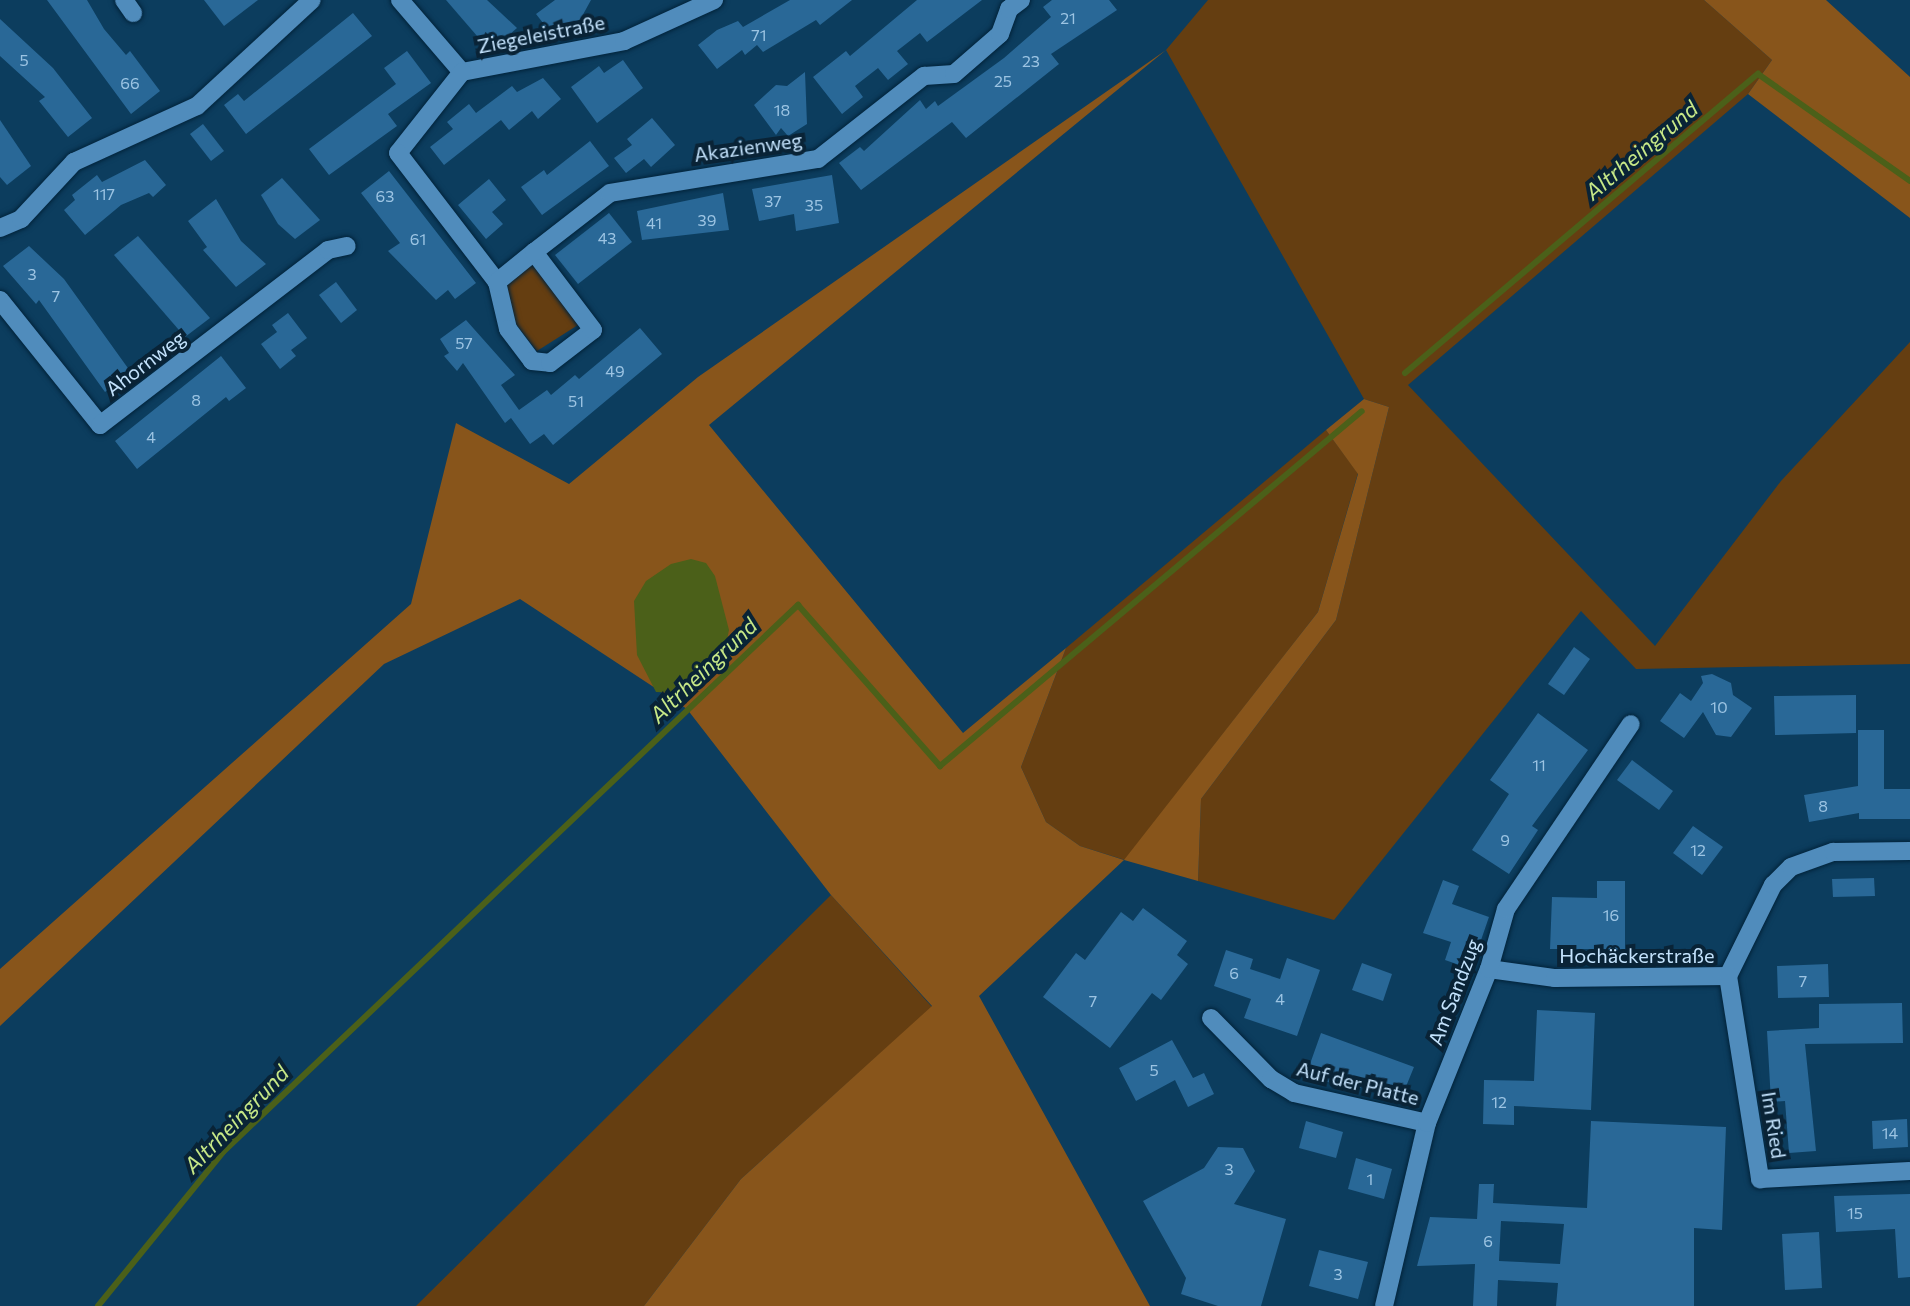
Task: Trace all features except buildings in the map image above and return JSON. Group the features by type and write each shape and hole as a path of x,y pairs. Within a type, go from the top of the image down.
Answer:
{"street":[{"path":"0,228 21,219 74,162 197,106 312,0"},
{"name":"Ziegeleistraße","path":"400,0 462,72 624,41 714,0"},
{"name":"Akazienweg","path":"497,282 610,193 818,159 924,76 954,74 1000,34 1009,9 1021,0"},
{"path":"462,72 415,138 398,153 497,282 508,329 532,361 550,363 593,330 534,252"},
{"name":"Ahornweg","path":"0,300 100,425 328,250 347,246"},
{"name":"Am Sandzug","path":"1384,1306 1427,1123 1489,969 1506,909 1631,724"},
{"name":"Hochäckerstraße","path":"1489,969 1555,978 1728,976 1773,885 1791,867 1833,852 1910,851"},
{"name":"Im Ried","path":"1728,976 1760,1179 1910,1171"},
{"name":"Auf der Platte","path":"1211,1018 1271,1079 1294,1093 1427,1123"}],"shaded area":[{"path":"1208,0 1704,0 1772,60 1748,94 1408,385 1655,646 1781,481 1910,342 1910,664 1636,669 1581,611 1334,920 1198,881 1201,799 1336,620 1389,407 1364,399 1166,50"},
{"path":"1704,0 1826,0 1910,77 1910,218 1748,94 1772,60"},
{"path":"1166,50 709,425 963,733 1066,648 1021,767 1046,822 1080,846 1124,860 979,996 1150,1306 644,1306 741,1179 932,1006 831,895 687,709 520,599 384,664 0,1026 0,969 411,604 456,423 569,484 698,377"},
{"path":"533,258 578,325 537,351 508,314 500,281"},
{"path":"1364,399 1389,407 1336,620 1201,799 1198,881 1124,860 1318,612 1358,474 1326,430"},
{"path":"1326,430 1358,473 1318,612 1125,860 1080,846 1046,822 1021,767 1066,648"},
{"path":"831,895 932,1007 741,1179 644,1306 416,1306"}],"water":[{"path":"691,559 706,563 715,576 729,630 724,654 682,693 656,692 637,655 634,601 646,581 671,564"}],"waterway":[{"name":"Altrheingrund","path":"1405,373 1758,74 1910,181"},
{"name":"Altrheingrund","path":"98,1306 223,1152 798,605 940,766 1362,411"}]}
